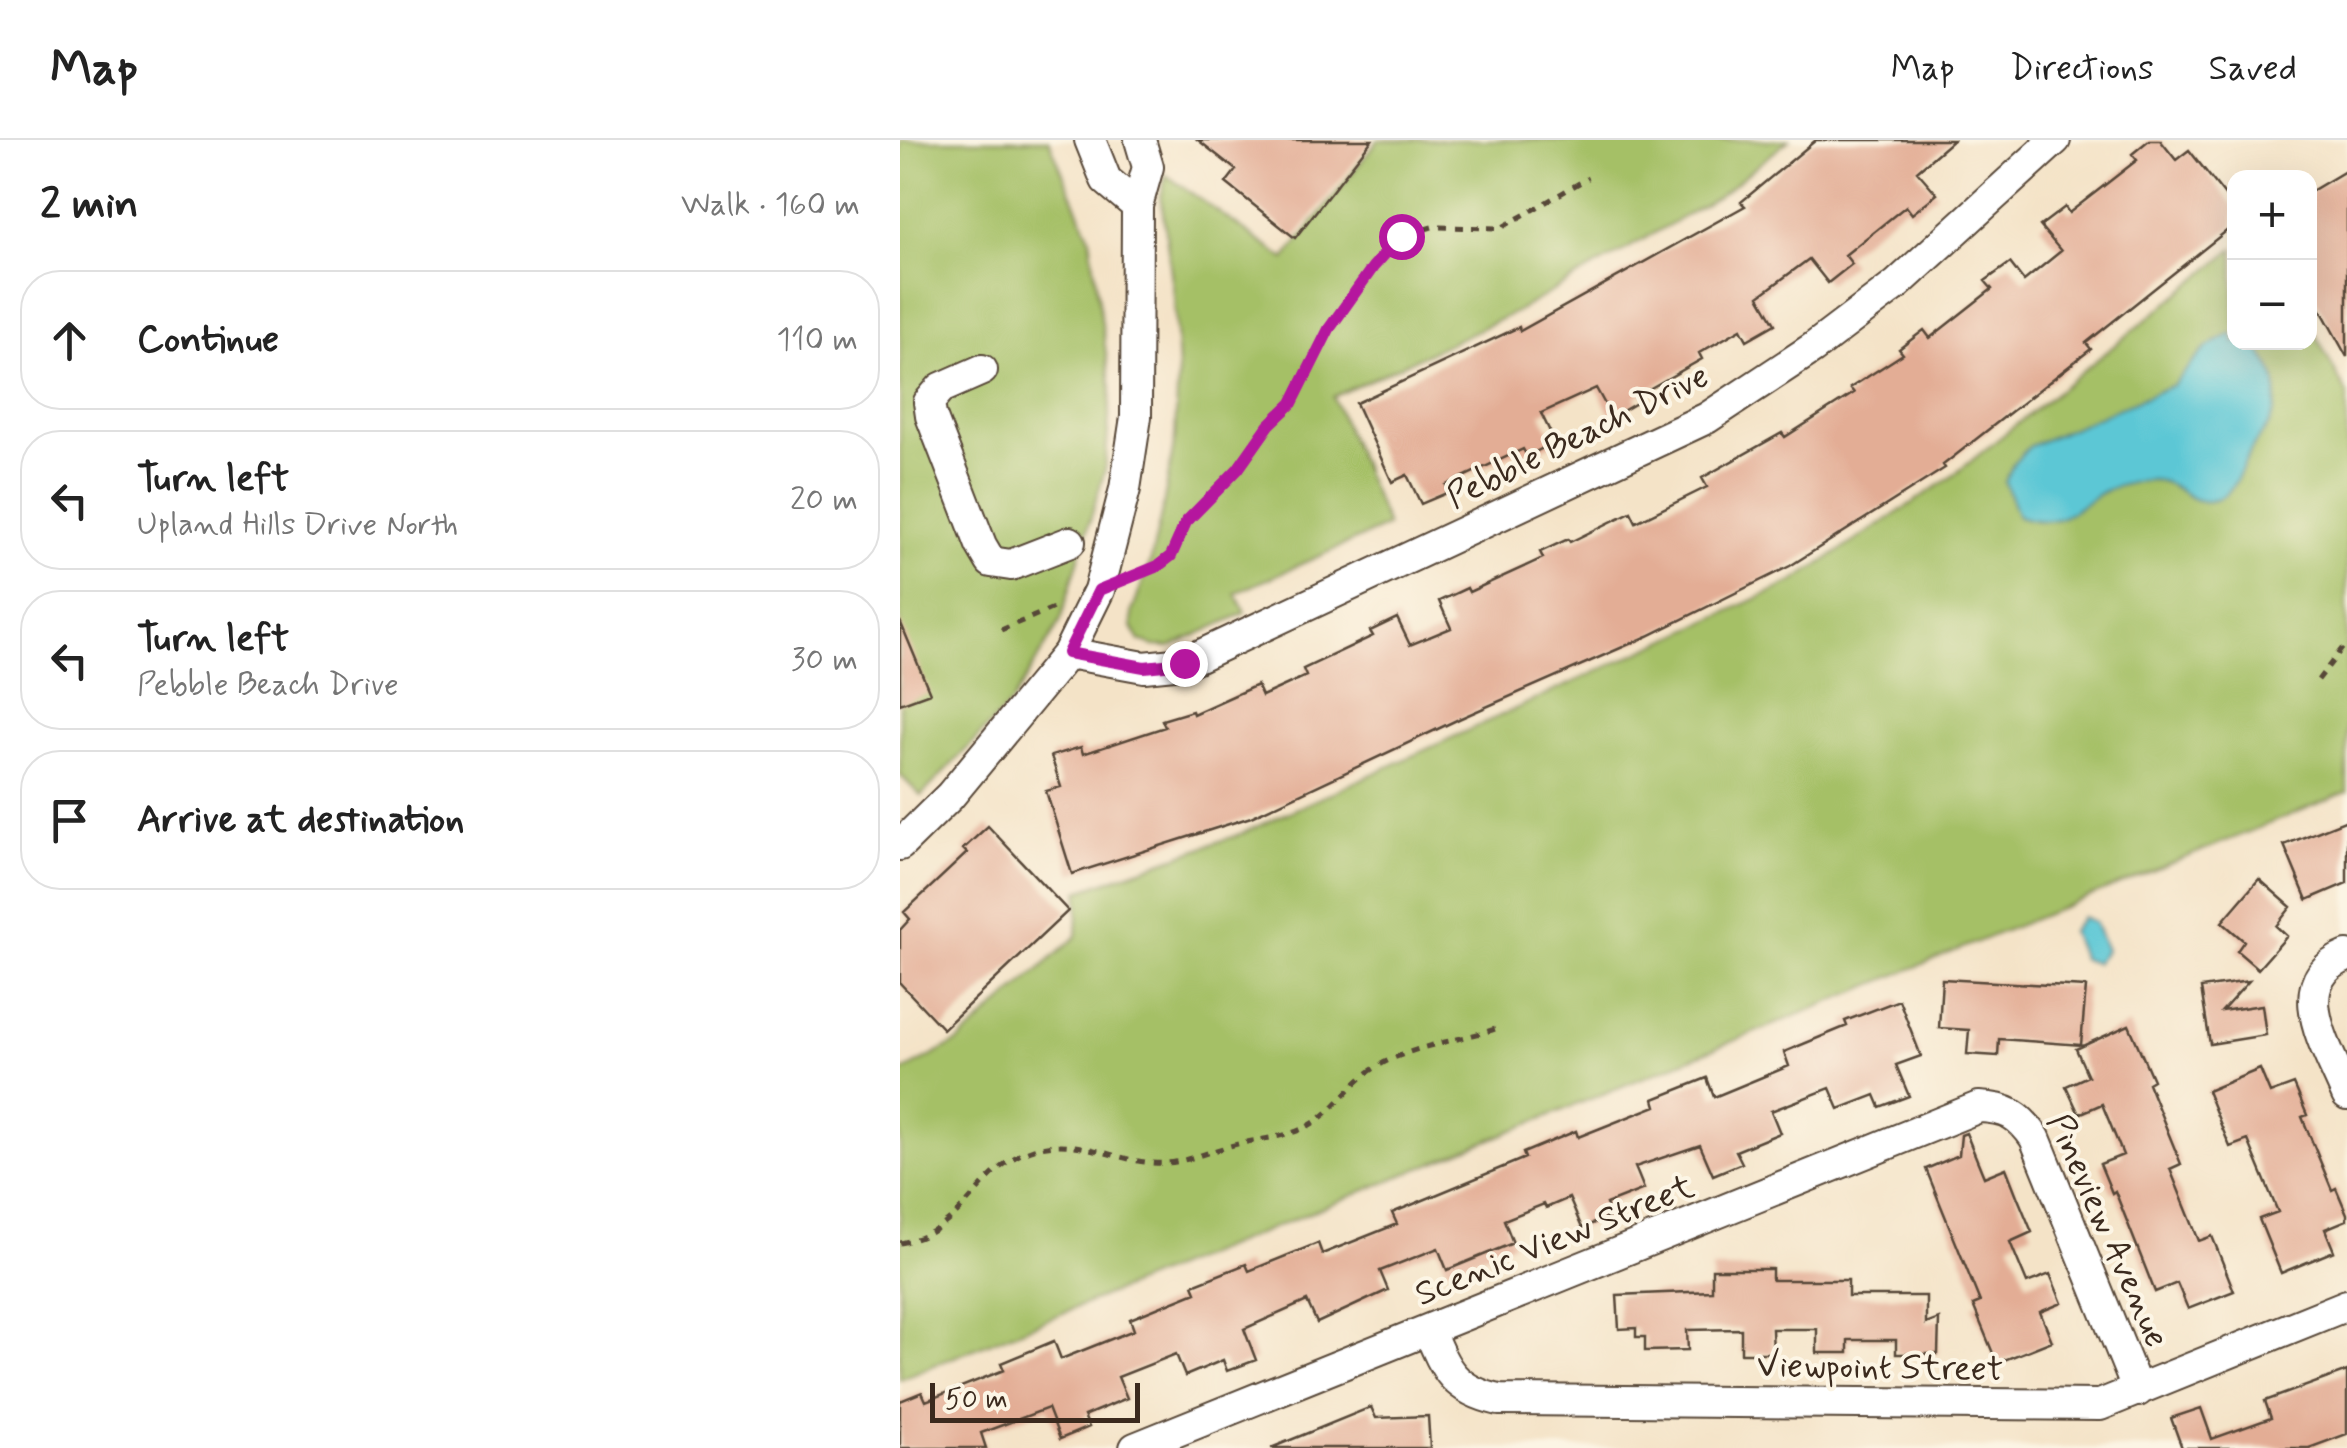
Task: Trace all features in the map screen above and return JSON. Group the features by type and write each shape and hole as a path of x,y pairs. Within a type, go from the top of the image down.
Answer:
{"street":[{"path":"900,845 950,796 1068,653 1099,590 1126,489 1136,417 1137,206 1148,167 1140,140"},
{"name":"Pebble Beach Drive","path":"1068,653 1144,667 1184,663 1708,418 1813,348 1896,286 2055,140"},
{"path":"1097,143 1106,180 1137,206"},
{"path":"982,370 941,388 929,402 930,416 980,545 991,562 1012,566 1070,542"},
{"path":"2347,956 2332,962 2312,990 2313,1007 2347,1096"},
{"name":"Scenic View Street","path":"1135,1448 1955,1115 1979,1107 2002,1108"},
{"name":"Pineview Avenue","path":"2002,1108 2021,1118 2035,1138 2138,1391"},
{"name":"Viewpoint Street","path":"1429,1330 1452,1377 1480,1396 1499,1400 2100,1405 2347,1304"}],"path":[{"path":"1000,630 1158,566 1171,556 1186,522 1238,469 1269,425 1292,403 1329,329 1373,267 1401,236 1432,226 1502,228 1588,178"},
{"path":"2318,680 2347,642"},
{"path":"900,1243 925,1238 947,1224 998,1168 1034,1149 1062,1144 1156,1164 1181,1161 1302,1129 1326,1114 1376,1066 1494,1029"}],"green space":[{"path":"900,140 1049,140 1090,238 1111,389 1105,470 1060,622 1012,702 921,796 900,775"},
{"path":"1378,140 1789,140 1718,197 1514,313 1333,397 1387,526 1236,593 1245,613 1170,647 1140,641 1132,627 1132,612 1151,560 1175,438 1178,369 1174,295 1161,197 1166,175 1285,259"},
{"path":"2227,255 2227,350 2317,350 2317,337 2347,394 2347,792 900,1379 900,1073 958,1042 1077,936 1079,891 1243,833 1793,582 1950,478"}],"water":[{"path":"2227,336 2227,350 2259,350 2276,383 2269,424 2234,484 2222,497 2199,501 2168,484 2146,480 2107,490 2063,517 2036,520 2018,516 2005,482 2013,464 2030,446 2173,385 2207,347"},
{"path":"2082,917 2094,922 2106,950 2095,963 2082,959 2071,932"}],"building":[{"path":"1198,140 1372,140 1295,238 1226,183 1236,170"},
{"path":"1816,140 1953,140 1917,171 1937,194 1912,214 1906,206 1845,255 1852,264 1828,283 1809,259 1759,296 1775,324 1747,340 1741,329 1699,353 1702,359 1635,397 1638,402 1612,417 1596,388 1541,413 1555,442 1527,456 1523,449 1446,485 1449,492 1421,504 1407,475 1392,482 1356,403 1519,327 1520,331 1745,206 1741,202"},
{"path":"2149,140 2160,140 2176,160 2189,150 2227,198 2227,231 2086,343 2091,349 1943,465 1945,468 1790,566 1648,636 1251,817 1072,874 1046,791 1061,787 1051,756 1081,747 1083,754 1165,727 1162,720 1192,711 1193,714 1257,685 1262,696 1306,676 1303,669 1373,636 1370,631 1397,618 1410,645 1451,628 1439,601 1467,588 1469,592 1543,558 1540,552 1631,512 1636,522 1707,487 1702,478 1782,433 1785,437 1854,393 1850,388 1903,354 1899,349 1924,330 1930,338 1992,289 1985,281 2010,263 2024,281 2061,251 2040,226 2065,207 2069,213 2137,160 2132,154"},
{"path":"2347,170 2347,357 2317,303 2317,188"},
{"path":"900,621 930,693 900,704"},
{"path":"2347,820 2347,883 2307,900 2284,845"},
{"path":"988,826 1068,911 943,1029 900,983 900,930 910,919 904,912 967,853 963,849"},
{"path":"2259,879 2291,907 2276,926 2287,936 2258,969 2237,951 2244,941 2222,922"},
{"path":"1942,979 2086,987 2081,1045 1999,1039 1998,1056 1967,1054 1969,1030 1939,1028"},
{"path":"2249,981 2222,1011 2262,1005 2266,1035 2210,1044 2201,988"},
{"path":"1899,1000 1921,1056 1896,1065 1909,1096 1880,1107 1875,1095 1839,1109 1830,1088 1771,1111 1780,1133 1736,1151 1742,1163 1713,1175 1700,1145 1635,1167 1644,1189 1606,1204 1611,1216 1582,1228 1569,1198 1504,1220 1513,1243 1447,1270 1438,1248 1380,1271 1388,1290 1317,1323 1307,1301 1244,1329 1256,1360 1227,1371 1223,1360 1185,1376 1176,1354 1118,1377 1127,1398 1084,1416 1089,1427 1060,1439 1048,1408 981,1433 986,1448 900,1448 900,1401 922,1392 926,1401 1004,1370 1001,1363 1054,1341 1061,1359 1134,1330 1130,1319 1196,1292 1193,1285 1246,1264 1249,1271 1318,1243 1322,1254 1397,1224 1392,1213 1525,1158 1523,1153 1576,1131 1578,1137 1656,1106 1654,1099 1707,1078 1714,1097 1789,1066 1784,1052 1847,1026 1845,1021"},
{"path":"2129,1025 2153,1080 2148,1083 2181,1164 2170,1169 2199,1241 2212,1236 2234,1291 2188,1309 2177,1283 2155,1292 2115,1191 2112,1193 2100,1164 2123,1155 2102,1104 2079,1114 2066,1086 2088,1076 2076,1049"},
{"path":"2260,1069 2270,1093 2294,1084 2307,1115 2302,1117 2332,1190 2336,1188 2347,1214 2347,1220 2325,1229 2334,1251 2281,1273 2259,1219 2278,1212 2248,1140 2230,1147 2207,1091"},
{"path":"1966,1133 1984,1177 2006,1168 2032,1232 2010,1242 2027,1283 2050,1274 2062,1303 2040,1312 2052,1341 1997,1363 1973,1305 1980,1302 1926,1169 1959,1155 1961,1135"},
{"path":"1712,1269 1772,1269 1772,1280 1848,1280 1848,1296 1926,1296 1926,1324 1939,1319 1938,1354 1896,1354 1896,1340 1848,1340 1848,1353 1817,1353 1817,1329 1772,1329 1773,1353 1741,1353 1741,1329 1687,1330 1688,1350 1645,1351 1645,1337 1636,1337 1636,1328 1619,1329 1617,1295 1712,1291"},
{"path":"2347,1371 2347,1434 2309,1448 2182,1448 2171,1418 2201,1408 2212,1439 2271,1418 2265,1401"},
{"path":"1371,1407 1376,1418 1428,1416 1430,1448 1271,1448"}],"route":[{"path":"1184,663 1144,667 1068,653 1099,590 1158,566 1171,556 1186,522 1238,469 1269,425 1292,403 1329,329 1373,267 1401,236"}]}
